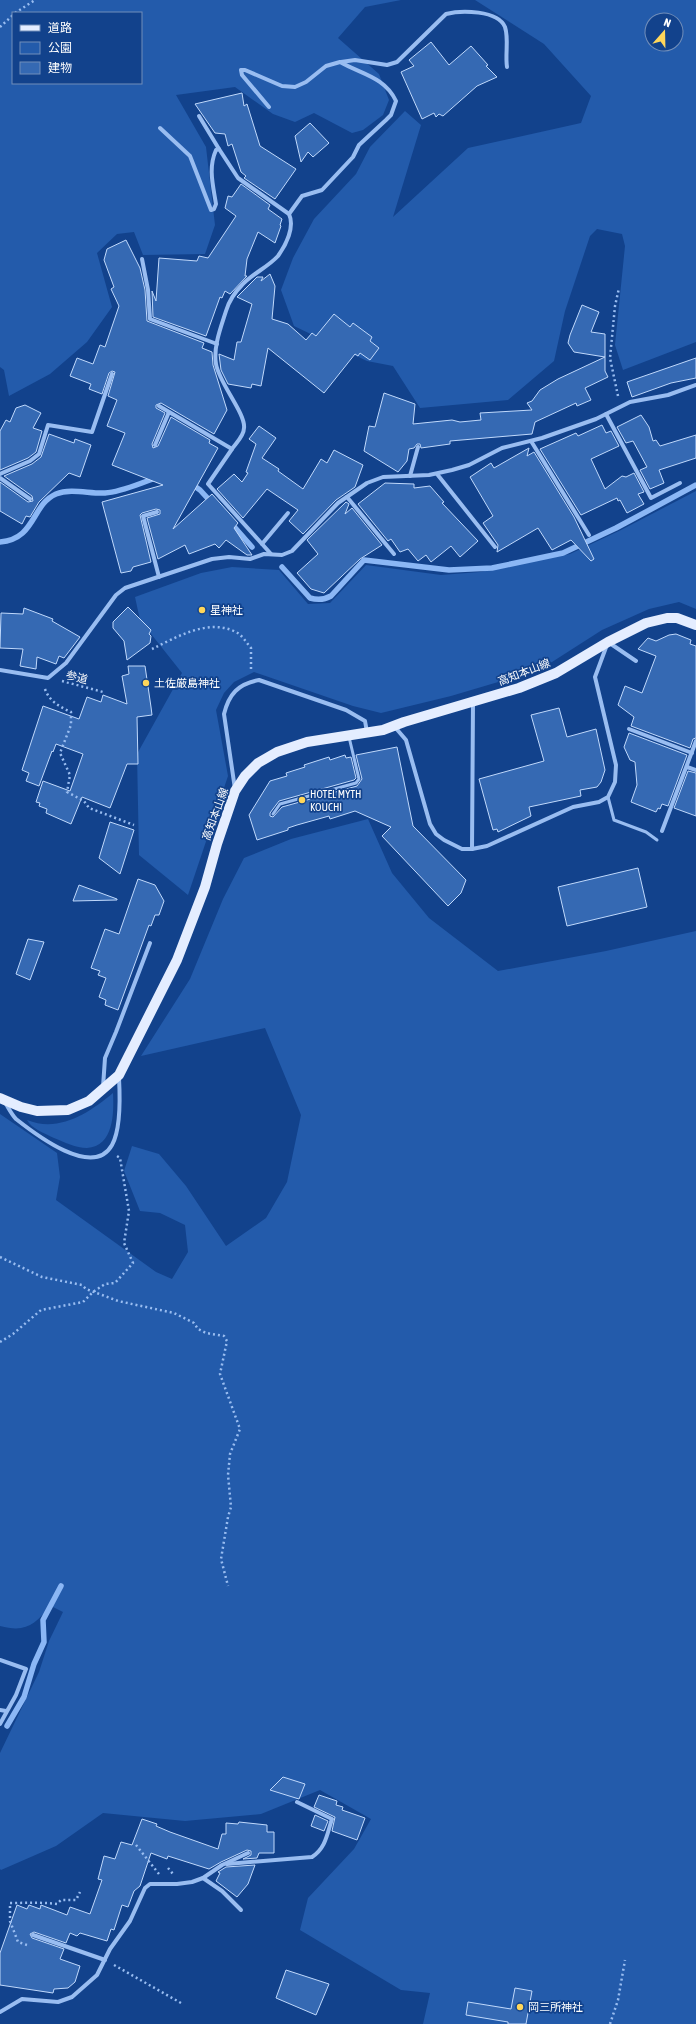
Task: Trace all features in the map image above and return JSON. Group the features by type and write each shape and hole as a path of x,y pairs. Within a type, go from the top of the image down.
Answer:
{"main road":[{"name":"高知本山線","path":"2,1100 37,1111 68,1110 89,1101 119,1075 143,1024 177,960 206,887 217,844 235,791 245,776 258,763 277,752 307,742 383,730 394,725 539,681 636,627 667,618 677,618 696,625"}],"street":[{"path":"269,108 242,75 241,70 245,70 282,86 295,87 306,82 326,66 340,62 355,60 391,65 397,62 446,14 452,12 486,13 496,18 505,27 507,39 505,54 507,67"},
{"path":"289,214 302,196 322,190 353,157 359,145 386,120 396,101 394,96 374,77 340,62"},
{"path":"199,116 238,178 289,214 292,220 291,231 278,256 243,284 228,304 217,344 216,362 221,380 244,422 242,434 208,484 272,554"},
{"path":"160,128 190,156 202,182 212,210 216,204 211,169 212,159 216,150 219,149"},
{"path":"142,259 148,290 150,319 217,344"},
{"path":"0,474 30,461 39,454 48,425 92,432 112,374"},
{"path":"0,670 48,678 66,663 116,595 125,588 212,559 229,557 250,559 264,554 282,555 292,551 347,497 367,483 383,477 436,474 470,465 502,448 531,440 606,414 630,402 668,395 696,385"},
{"path":"159,406 232,449"},
{"path":"155,445 169,412"},
{"path":"606,414 651,498 680,483"},
{"path":"531,440 589,535"},
{"path":"410,476 418,448"},
{"path":"436,474 495,547"},
{"path":"0,478 30,499"},
{"path":"347,497 394,554"},
{"path":"158,512 143,516 159,577"},
{"path":"262,544 288,514"},
{"path":"394,725 406,740 430,824 436,834 462,849 487,846 574,807 599,802 608,797 615,782 616,765 595,677 608,642 636,661"},
{"path":"235,791 224,714 226,704 234,691 250,682 259,680 346,710 365,721 367,733"},
{"path":"472,849 473,702"},
{"path":"629,729 692,753"},
{"path":"662,831 696,741"},
{"path":"686,767 696,770"},
{"path":"103,1089 104,1058 116,1032 150,943"},
{"path":"2,1100 15,1118 52,1144 67,1153 92,1157 107,1151 116,1136 118,1121 119,1075"},
{"path":"0,1660 26,1670 16,1695 0,1724"},
{"path":"0,1710 6,1711"},
{"path":"222,1865 312,1857 315,1855 324,1845 332,1819 297,1802"},
{"path":"0,2012 22,1999 58,2002 65,2001 81,1990 97,1975 110,1949 130,1921 141,1893 150,1884 185,1884 202,1878 222,1865 248,1853"},
{"path":"202,1878 222,1891 241,1910"},
{"path":"33,1935 104,1960"}],"lane":[{"path":"273,814 280,804 356,783 359,779 349,735"},
{"path":"608,797 614,820 646,832 657,840"}],"path":[{"path":"17,12 35,0"},
{"path":"0,27 12,16"},
{"path":"619,288 615,306 610,358 620,406"},
{"path":"152,649 193,630 222,627 237,632 251,648 252,657 250,682"},
{"path":"42,677 47,695 58,706 71,712 71,725 60,753 70,775 67,792 84,800 90,808 134,825"},
{"name":"参道","path":"48,678 103,692"},
{"path":"0,1342 13,1334 41,1310 83,1302 93,1292 105,1284 115,1283 132,1262 124,1243 129,1210 120,1158 110,1148"},
{"path":"0,1257 42,1277 82,1285 86,1289 118,1301 174,1313 194,1323 198,1329 206,1333 224,1336 227,1341 220,1374 240,1429 230,1454 228,1475 231,1507 228,1516 221,1559 228,1586"},
{"path":"136,1845 161,1876 150,1884"},
{"path":"104,1960 182,2003"},
{"path":"610,2024 618,2000 625,1960"}],"green space":[{"path":"0,0 401,0 365,7 338,38 379,74 389,100 383,115 363,130 352,133 314,113 295,122 273,114 235,87 176,95 206,147 215,225 205,254 143,255 134,232 117,234 97,253 112,307 87,342 50,374 9,396 4,370 0,367"},
{"path":"475,0 696,0 696,342 623,370 615,345 625,246 622,234 597,229 590,236 565,311 554,361 508,400 420,408 393,366 367,361 294,326 281,290 293,258 314,219 356,174 370,147 405,111 421,125 393,217 468,148 581,123 591,96 544,44"},
{"path":"696,491 696,609 679,602 649,609 602,630 552,662 512,678 451,696 381,713 353,706 254,672 234,682 224,693 216,710 228,776 188,895 139,855 137,754 182,673 140,620 135,597 201,573 232,567 279,570 308,604 330,603 366,565 441,575 480,572 570,554 621,530"},
{"path":"368,819 392,873 429,918 498,971 606,951 696,931 696,2024 423,2024 430,1993 401,1990 300,1930 308,1898 354,1849 371,1819 320,1790 261,1814 185,1821 103,1813 56,1846 1,1870 0,1869 0,1753 39,1672 49,1641 63,1612 51,1606 35,1622 24,1627 9,1628 0,1626 0,1114 57,1153 60,1177 56,1200 156,1272 172,1279 188,1252 185,1225 160,1213 140,1211 124,1171 132,1146 159,1154 186,1186 226,1246 266,1218 287,1182 301,1115 265,1028 141,1056 190,979 223,899 244,858 291,839"},
{"path":"113,1093 113,1110 110,1127 103,1141 96,1146 87,1148 79,1147 54,1138 32,1126 27,1120 51,1124 73,1119 84,1114"}],"building":[{"path":"431,42 449,65 471,46 488,65 486,66 497,77 477,86 443,116 439,114 436,117 434,113 422,119 401,72 414,66 409,60"},
{"path":"242,93 244,106 247,104 260,146 296,169 275,199 244,178 246,176 241,172 232,144 228,146 225,134 215,133 195,104"},
{"path":"310,123 329,143 313,157 308,152 301,162 295,136"},
{"path":"241,184 270,205 268,209 282,219 275,243 258,232 247,259 245,276 247,276 230,294 225,291 222,298 220,297 206,336 153,317 152,291 156,301 159,258 197,261 199,256 208,258 236,216 225,208 228,196 232,197"},
{"path":"126,240 140,268 145,290 147,321 204,343 202,348 212,352 213,365 227,410 214,434 161,403 156,405 156,408 165,413 152,444 153,448 158,446 171,417 210,440 209,443 218,448 173,529 212,494 238,523 234,528 252,555 247,555 226,540 219,548 215,544 189,554 185,545 158,559 147,518 160,514 160,510 156,509 140,515 151,562 133,567 131,571 121,573 102,502 163,485 112,465 125,433 107,426 117,400 108,396 115,372 112,371 109,373 102,394 89,389 91,384 70,376 77,358 93,364 100,345 105,347 119,306 111,289 114,287 104,260 107,249"},
{"path":"270,274 275,286 272,319 288,324 306,340 312,333 316,336 334,314 350,327 353,323 372,337 370,341 379,348 370,360 360,353 358,356 355,354 324,393 268,348 261,386 252,384 251,388 228,384 221,370 219,354 234,360 237,342 241,342 252,304 237,297 257,277 263,277 261,281"},
{"path":"582,305 599,312 591,332 605,334 605,357 574,352 568,343"},
{"path":"605,357 605,371 608,377 585,388 591,400 577,406 576,403 535,422 532,434 450,441 450,444 421,448 420,444 417,444 414,448 409,449 407,461 398,472 364,451 369,426 375,427 384,393 415,404 413,424 452,420 460,422 481,420 480,413 532,410 527,403 532,401 540,390 558,379"},
{"path":"696,358 696,378 671,383 632,397 627,382"},
{"path":"25,405 41,413 33,428 42,431 36,452 28,458 0,470 0,431 6,420 10,422 16,408"},
{"path":"641,415 649,427 653,441 656,440 660,446 696,435 696,458 659,470 664,483 650,489 640,470 647,467 633,441 626,443 617,427"},
{"path":"602,425 606,433 611,431 619,446 591,459 605,489 622,476 626,477 634,473 644,492 638,494 644,504 627,513 620,500 618,501 617,498 581,515 540,449 576,433 578,436"},
{"path":"259,426 276,438 262,458 279,469 278,471 303,489 321,459 327,463 334,450 363,465 355,487 336,500 303,534 289,521 298,510 267,489 243,518 217,489 234,474 242,482 248,473 246,472 256,444 249,439"},
{"path":"49,434 74,443 75,439 91,445 80,477 69,473 39,502 30,517 26,516 22,524 0,511 0,482 28,502 33,501 32,496 4,476 32,464 41,457"},
{"path":"529,448 527,456 534,452 574,517 594,559 591,561 571,540 552,550 538,528 497,552 498,545 483,523 493,516 470,477 491,463 494,468"},
{"path":"385,483 414,484 414,488 430,486 444,502 442,503 478,541 460,557 451,546 431,562 426,555 418,561 408,549 400,552 391,539 388,541 358,504"},
{"path":"346,502 349,504 345,514 352,508 382,545 360,559 324,593 311,589 297,573 318,554 307,540"},
{"path":"128,607 151,630 149,634 151,636 150,643 127,660 124,641 113,628 113,622"},
{"path":"24,608 53,619 52,621 80,637 64,658 59,656 56,664 37,657 36,669 20,666 23,649 0,648 1,613 23,614"},
{"path":"676,634 691,640 690,644 696,646 696,738 693,739 690,748 631,726 634,717 618,705 625,686 642,693 656,656 638,649 648,638 656,641 669,635"},
{"path":"128,666 145,666 152,715 137,717 138,764 127,764 110,808 82,797 71,824 46,813 47,809 39,806 40,803 36,802 43,781 70,791 83,754 56,744 39,786 26,781 29,773 22,770 43,706 79,719 87,697 101,702 103,695 127,704 122,676 129,674"},
{"path":"559,708 567,737 596,729 605,770 601,782 597,787 580,790 581,796 529,807 531,816 498,832 497,829 493,830 479,779 544,761 531,715"},
{"path":"629,733 687,755 668,806 662,804 660,809 658,808 656,812 631,802 637,785 635,762 630,760 624,747"},
{"path":"397,747 413,826 466,880 461,893 448,906 382,836 391,827 355,811 330,819 329,816 297,825 288,828 288,830 257,840 249,815 270,781 287,776 286,773 305,767 304,765 329,757 330,760 345,755 346,758 351,757 356,778 354,780 279,801 270,813 270,816 273,817 282,807 357,786 362,779 356,755"},
{"path":"688,771 696,773 696,816 674,808"},
{"path":"110,822 134,830 120,874 99,858"},
{"path":"638,868 647,907 567,926 558,887"},
{"path":"138,879 155,885 164,901 159,915 155,915 151,926 149,925 118,1010 105,1005 106,1000 99,997 106,978 98,975 100,971 91,968 105,929 119,934"},
{"path":"79,885 117,899 117,900 73,901"},
{"path":"28,939 44,942 30,980 16,974"},
{"path":"283,1777 305,1784 299,1799 270,1790"},
{"path":"319,1795 337,1801 336,1805 343,1807 342,1810 365,1818 357,1840 332,1831 335,1817 314,1807"},
{"path":"315,1815 328,1821 324,1831 311,1826"},
{"path":"142,1819 157,1824 156,1826 170,1832 218,1849 222,1834 226,1834 226,1823 238,1824 239,1822 267,1825 267,1832 274,1832 274,1853 259,1853 257,1858 243,1859 251,1855 251,1851 247,1850 209,1869 168,1856 167,1859 151,1853 140,1886 134,1891 128,1907 122,1905 114,1930 111,1929 107,1941 80,1933 77,1936 70,1933 66,1943 34,1932 30,1934 32,1938 64,1949 60,1959 80,1966 75,1982 68,1988 54,1989 53,1993 0,1985 0,1953 17,1905 27,1909 29,1905 40,1909 41,1905 67,1915 70,1907 90,1914 102,1880 98,1879 104,1856 115,1859 121,1842 132,1845"},
{"path":"255,1865 248,1884 237,1897 216,1881 220,1873 218,1872 226,1867"},
{"path":"286,1970 329,1984 316,2015 276,1998"},
{"name":"岡三所神社","path":"515,1988 532,1991 526,2024 508,2024 508,2022 466,2015 468,2002 511,2009"}],"waterway":[{"path":"0,542 12,540 20,535 27,528 48,499 56,494 68,491 105,493 124,489 156,478"},
{"path":"190,483 200,490 212,503"},
{"path":"282,567 310,598 318,599 331,596 364,560 449,570 492,568 563,553 616,528 696,485"},
{"path":"230,522 252,547"},
{"path":"7,1726 24,1697 34,1664 44,1642 43,1620 61,1586"}],"place":[{"name":"星神社","path":"202,610"},
{"name":"土佐厳島神社","path":"146,683"},
{"name":"HOTEL MYTH KOUCHI","path":"302,800"},
{"name":"岡三所神社","path":"520,2007"}]}
